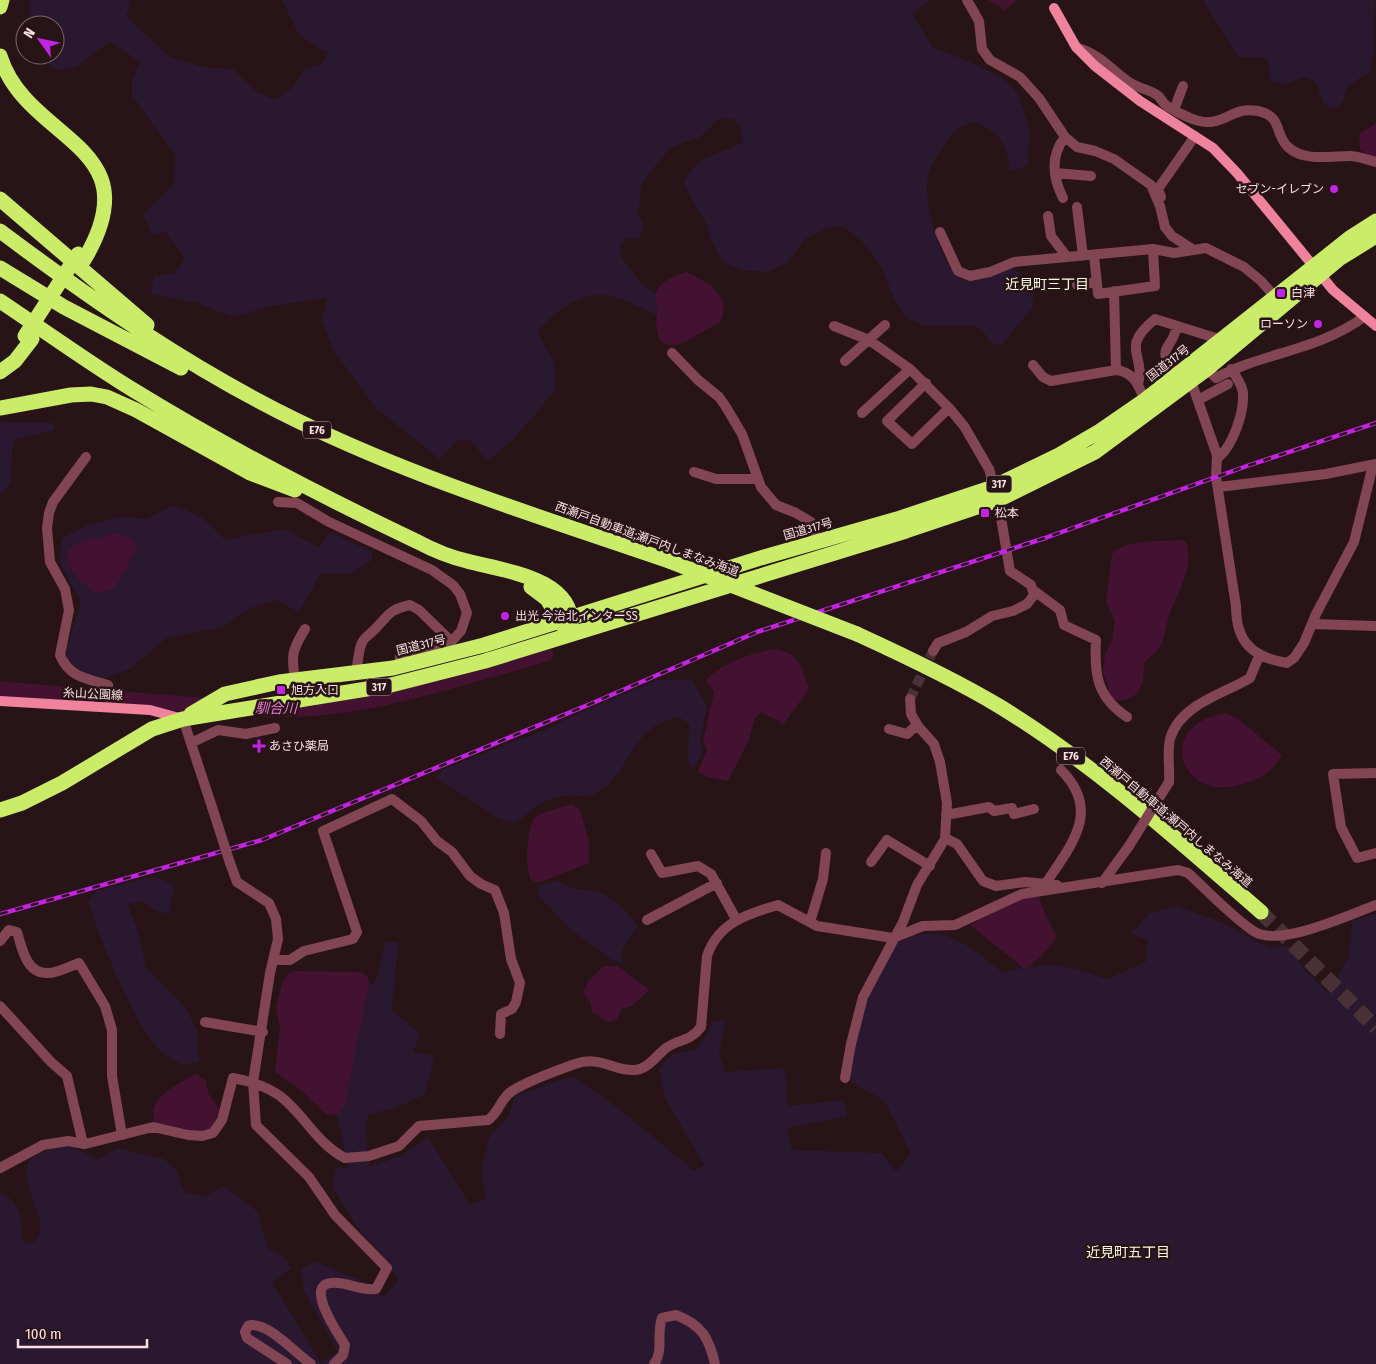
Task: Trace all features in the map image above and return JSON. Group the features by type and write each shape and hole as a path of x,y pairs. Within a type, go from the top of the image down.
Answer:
{"highway":[{"path":"0,7 2,0"},
{"path":"0,56 12,80 26,98 80,149 100,178 106,201 104,219 98,237 81,257 15,361 0,372"},
{"path":"0,75 19,103 72,152 90,177 97,199 96,216 81,257"},
{"path":"0,199 138,318 192,356 297,420"},
{"name":"国道317号","path":"0,810 22,803 62,783 152,729 183,719 392,685 485,661 897,534 1094,452 1207,369 1376,221"},
{"name":"西瀬戸自動車道;瀬戸内しまなみ海道","path":"0,231 81,291 202,370 328,435 481,496 669,560 857,634 954,680 1044,736 1143,812 1261,912"},
{"name":"国道317号","path":"183,719 225,694 295,680 400,666 566,621 818,542 995,494 1100,431 1145,400 1276,298 1376,236"},
{"path":"0,268 105,329 245,399 328,435"},
{"path":"0,301 133,390 308,490 444,553 542,582 559,595 570,635"},
{"path":"0,361 28,338"},
{"path":"0,408 51,397 91,394 121,403 250,473 304,494 424,551 463,566 530,586 547,599 566,621"}],"street":[{"path":"968,0 979,21 982,49 990,60 1020,77 1039,98 1065,137 1077,147 1095,151 1114,159 1151,185 1160,206 1165,227 1172,236 1192,249"},
{"path":"1052,4 1076,47 1114,83 1214,148 1317,271 1371,321"},
{"path":"1076,47 1093,52 1131,84 1158,96 1165,105 1204,123 1215,123 1233,113 1257,111 1268,114 1276,121 1288,147 1300,154 1334,158 1351,156 1376,162"},
{"path":"1174,110 1183,86"},
{"path":"1160,206 1161,198 1158,189 1195,136"},
{"path":"1063,198 1056,184 1054,158 1059,145 1065,137"},
{"path":"1055,173 1091,176"},
{"path":"1077,207 1083,256"},
{"path":"1048,216 1051,236 1067,257"},
{"path":"940,232 958,270 970,276 990,272 1014,262 1153,250 1174,253 1206,248 1244,268 1261,281 1276,298"},
{"path":"1094,255 1098,294 1155,286 1153,250"},
{"path":"1077,285 1097,282"},
{"path":"1114,291 1116,370"},
{"path":"1138,384 1142,370 1135,351 1137,339 1144,329 1155,320 1222,340"},
{"path":"1207,369 1216,378 1231,369 1306,347 1350,327 1371,321"},
{"path":"845,361 885,325"},
{"path":"834,326 869,340 910,369 926,383 964,426 989,469 1010,572 1031,585 1033,590 1034,595 1027,604 1013,611 992,616 966,632 938,643 933,651"},
{"path":"1175,377 1166,362 1164,352 1166,346 1175,336 1177,326"},
{"path":"672,353 698,380 719,397 726,407 742,434 761,488 776,505 796,513 811,522 818,542"},
{"path":"1033,365 1043,377 1051,381 1116,370 1131,374 1145,400"},
{"path":"862,413 910,369"},
{"path":"1217,455 1219,457 1227,450 1234,439 1243,394 1237,376 1231,369"},
{"path":"1191,381 1217,455 1216,477 1236,606 1236,621 1243,638 1259,656 1286,663 1294,658 1354,542 1374,465 1326,474 1219,487"},
{"path":"926,383 887,421 912,444 949,408"},
{"path":"1198,400 1228,384"},
{"path":"86,457 53,502 48,521 48,549 50,562 65,589 69,610 60,655 70,672 108,685 112,707"},
{"path":"694,472 716,479 757,480"},
{"path":"278,502 297,503 329,522 444,578 460,594 467,613 461,631 451,641 400,656 400,666"},
{"path":"1033,590 1060,610 1064,625 1096,640 1095,659 1100,688 1112,706 1127,717"},
{"path":"356,672 361,644 386,614 395,608 410,605 419,610 451,641"},
{"path":"1313,624 1376,626"},
{"path":"295,680 292,658 293,648 304,629"},
{"path":"1102,883 1129,846 1169,782 1168,751 1171,737 1177,726 1198,706 1220,692 1250,678 1259,656"},
{"path":"845,1078 863,997 903,922 917,886 945,838 947,803 940,762 934,744 911,714 910,699"},
{"name":"糸山公園線","path":"0,701 150,710 183,719"},
{"path":"183,719 237,882 268,903 276,919 278,939 253,1082 256,1125 309,1177 335,1215 387,1268 376,1289 364,1291 331,1282 324,1285 321,1290 323,1307 345,1345 343,1355 334,1364"},
{"path":"889,729 907,734 917,724"},
{"path":"191,742 218,730 246,734 275,728"},
{"path":"1046,884 1067,850 1082,819 1079,796 1061,770"},
{"path":"1376,773 1333,774 1341,827 1357,858 1376,853"},
{"path":"273,960 290,960 304,952 353,939 357,932 323,831 392,799 421,821 436,841 452,852 470,876 481,884 496,890 504,913 511,959 520,983 516,1002 512,1009 501,1014 500,1034"},
{"path":"946,815 989,807 994,810 1012,808 1014,814 1034,809"},
{"path":"945,838 957,844 984,881 996,886 1025,882 1064,886"},
{"path":"871,862 887,840 930,866"},
{"path":"810,922 823,879 826,853"},
{"path":"651,854 662,872 698,866 711,874 736,919"},
{"path":"0,1168 43,1146 68,1141 83,1144 153,1127 188,1135 202,1136 213,1133 222,1120 233,1078 253,1082 281,1097 322,1141 345,1158 368,1156 399,1146 419,1126 488,1120 495,1115 503,1099 512,1091 576,1064 592,1060 634,1070 646,1066 668,1047 694,1036 701,1027 706,956 710,945 736,919 778,905 817,926 893,938 923,926 955,925 1022,894 1064,886 1102,883 1178,870 1188,873 1254,931 1270,936 1296,934 1376,906"},
{"path":"647,920 717,882"},
{"path":"0,941 9,930 17,932 27,962 41,972 49,973 79,963 87,973 105,1006 112,1030 112,1076 122,1135"},
{"path":"0,1006 51,1062 68,1076 83,1144"},
{"path":"204,1022 263,1032"},
{"path":"654,1364 660,1354 660,1324 662,1318 676,1314 703,1331 711,1346 715,1364"},
{"path":"287,1364 247,1338 245,1332 248,1326 259,1326 271,1332 312,1364"}],"shaded area":[{"path":"30,0 131,0 126,16 171,58 203,67 233,69 255,91 275,100 293,87 305,69 322,64 328,53 299,35 282,0 931,0 912,13 933,48 963,59 1001,77 1019,97 1029,127 1028,165 1011,171 1004,147 992,130 975,122 961,127 954,132 941,150 928,174 928,200 936,235 950,267 959,277 969,281 986,279 1012,267 1034,284 1033,307 1001,345 992,344 982,330 972,325 922,325 906,317 895,301 881,266 862,241 844,227 828,227 805,239 787,263 767,272 742,270 723,262 710,237 705,219 696,208 684,183 690,173 703,160 743,142 741,129 733,119 720,118 700,137 671,147 651,171 641,185 638,214 644,225 639,239 627,238 620,244 621,257 641,283 663,299 671,321 632,303 610,296 589,296 569,304 537,332 554,362 556,388 532,417 507,445 488,461 470,440 456,441 440,459 377,409 333,350 322,320 327,298 270,306 233,317 198,303 151,294 154,276 174,274 185,258 165,231 152,235 143,215 174,184 175,155 132,95 132,81 140,62 111,42 94,52 77,67 57,70 49,65 65,65 65,15 30,15"},
{"path":"988,0 1017,0 1005,10"},
{"path":"1203,0 1375,0 1373,55 1370,71 1348,86 1341,105 1331,109 1322,101 1317,84 1305,77 1286,84 1271,81 1267,58 1238,57"},
{"path":"1376,123 1376,159 1360,150 1359,134"},
{"path":"687,272 712,286 723,301 723,316 718,324 690,339 678,344 666,344 662,342 657,332 656,292 666,281"},
{"path":"0,422 54,423 54,430 13,440 10,484 0,494"},
{"path":"172,506 202,518 225,540 284,529 319,547 330,532 372,552 372,560 351,573 321,573 299,612 276,600 250,608 223,627 166,638 130,669 94,681 64,657 81,602 59,560 62,538 88,525 122,517 147,519"},
{"path":"113,534 125,535 135,542 136,551 114,589 96,593 72,571 67,557 69,551 79,543"},
{"path":"1181,540 1186,542 1188,552 1187,571 1172,607 1162,643 1144,663 1143,680 1138,692 1127,700 1110,700 1108,685 1103,672 1105,655 1112,640 1115,621 1106,602 1112,554 1127,545 1135,543"},
{"path":"774,649 789,653 794,657 801,667 809,689 782,726 780,722 762,712 755,718 748,742 728,781 707,777 698,772 707,750 703,741 714,692 706,680 720,668 737,660"},
{"path":"657,680 692,680 707,707 700,741 702,755 693,769 687,761 690,724 679,717 663,722 642,737 621,769 602,789 587,796 562,796 550,799 537,806 515,823 498,818 436,778 444,769 545,730"},
{"path":"1226,713 1238,719 1282,755 1274,767 1261,777 1243,784 1221,787 1204,783 1191,774 1184,761 1183,746 1189,732 1203,720"},
{"path":"571,804 580,810 589,841 589,863 538,883 530,879 527,856 529,834 533,819 543,813"},
{"path":"154,876 174,885 169,914 157,911 142,901 128,904 139,935 146,968 187,1010 197,1031 199,1062 183,1065 163,1053 152,1041 130,1004 101,938 88,902 96,891"},
{"path":"559,880 572,889 599,892 609,897 635,922 638,926 622,949 622,963 614,961 569,928 540,897 538,886"},
{"path":"1027,896 1039,897 1045,914 1057,937 1048,949 1026,970 970,925 1002,906"},
{"path":"1177,906 1223,923 1269,948 1289,946 1303,968 1329,993 1349,956 1352,921 1376,914 1376,1364 0,1364 0,1193 13,1201 21,1220 23,1242 32,1244 39,1235 40,1225 27,1179 27,1168 31,1160 40,1153 70,1146 98,1160 118,1148 164,1159 176,1170 184,1192 204,1197 224,1186 258,1212 268,1249 284,1257 292,1268 272,1282 321,1363 338,1352 304,1291 301,1268 316,1262 359,1280 383,1297 398,1281 390,1264 357,1227 333,1188 335,1169 348,1167 335,1106 362,995 377,978 385,942 398,942 392,1010 420,1034 413,1052 434,1056 425,1094 396,1108 368,1114 365,1129 370,1167 403,1155 428,1137 470,1205 485,1199 481,1166 490,1136 507,1118 515,1096 572,1076 618,1108 694,1171 704,1165 665,1098 659,1069 672,1054 698,1049 714,1021 726,1021 719,1053 725,1072 785,1068 788,1106 844,1100 847,1116 787,1128 792,1150 882,1153 896,1172 911,1153 885,1101 851,1082 843,1061 860,994 886,947 918,935 933,933 955,939 966,945 1003,973 1045,965 1067,967 1107,979 1146,962 1148,940 1131,934 1150,913"},
{"path":"604,966 618,966 649,990 632,1006 621,1009 618,1019 608,1022 592,1012 591,1003 583,993 588,981"},
{"path":"294,971 361,972 368,977 369,984 345,1104 339,1114 327,1115 302,1091 275,1072 280,1027 276,1007 282,983 288,974"},
{"path":"195,1074 206,1080 208,1093 220,1110 211,1128 205,1133 159,1128 154,1119 153,1110 156,1102 170,1089"}],"waterway":[{"name":"馴合川","path":"262,709 297,709 369,701 442,684 546,654"},
{"name":"馴合川","path":"0,689 211,706"}],"tunnel":[{"path":"910,699 933,651"},
{"path":"1261,912 1376,1028"}],"railway":[{"path":"0,914 262,840 595,702 757,632 1045,538 1244,467 1376,423"}],"place":[{"name":"セブン-イレブン","path":"1334,189"},
{"name":"白津","path":"1281,293"},
{"name":"ローソン","path":"1318,324"},
{"name":"松本","path":"985,513"},
{"name":"出光 今治北インターSS","path":"505,616"},
{"name":"旭方入口","path":"281,690"},
{"name":"あさひ薬局","path":"259,746"}],"district":[{"name":"近見町三丁目","path":"1047,284"},
{"name":"近見町五丁目","path":"1128,1252"}]}
